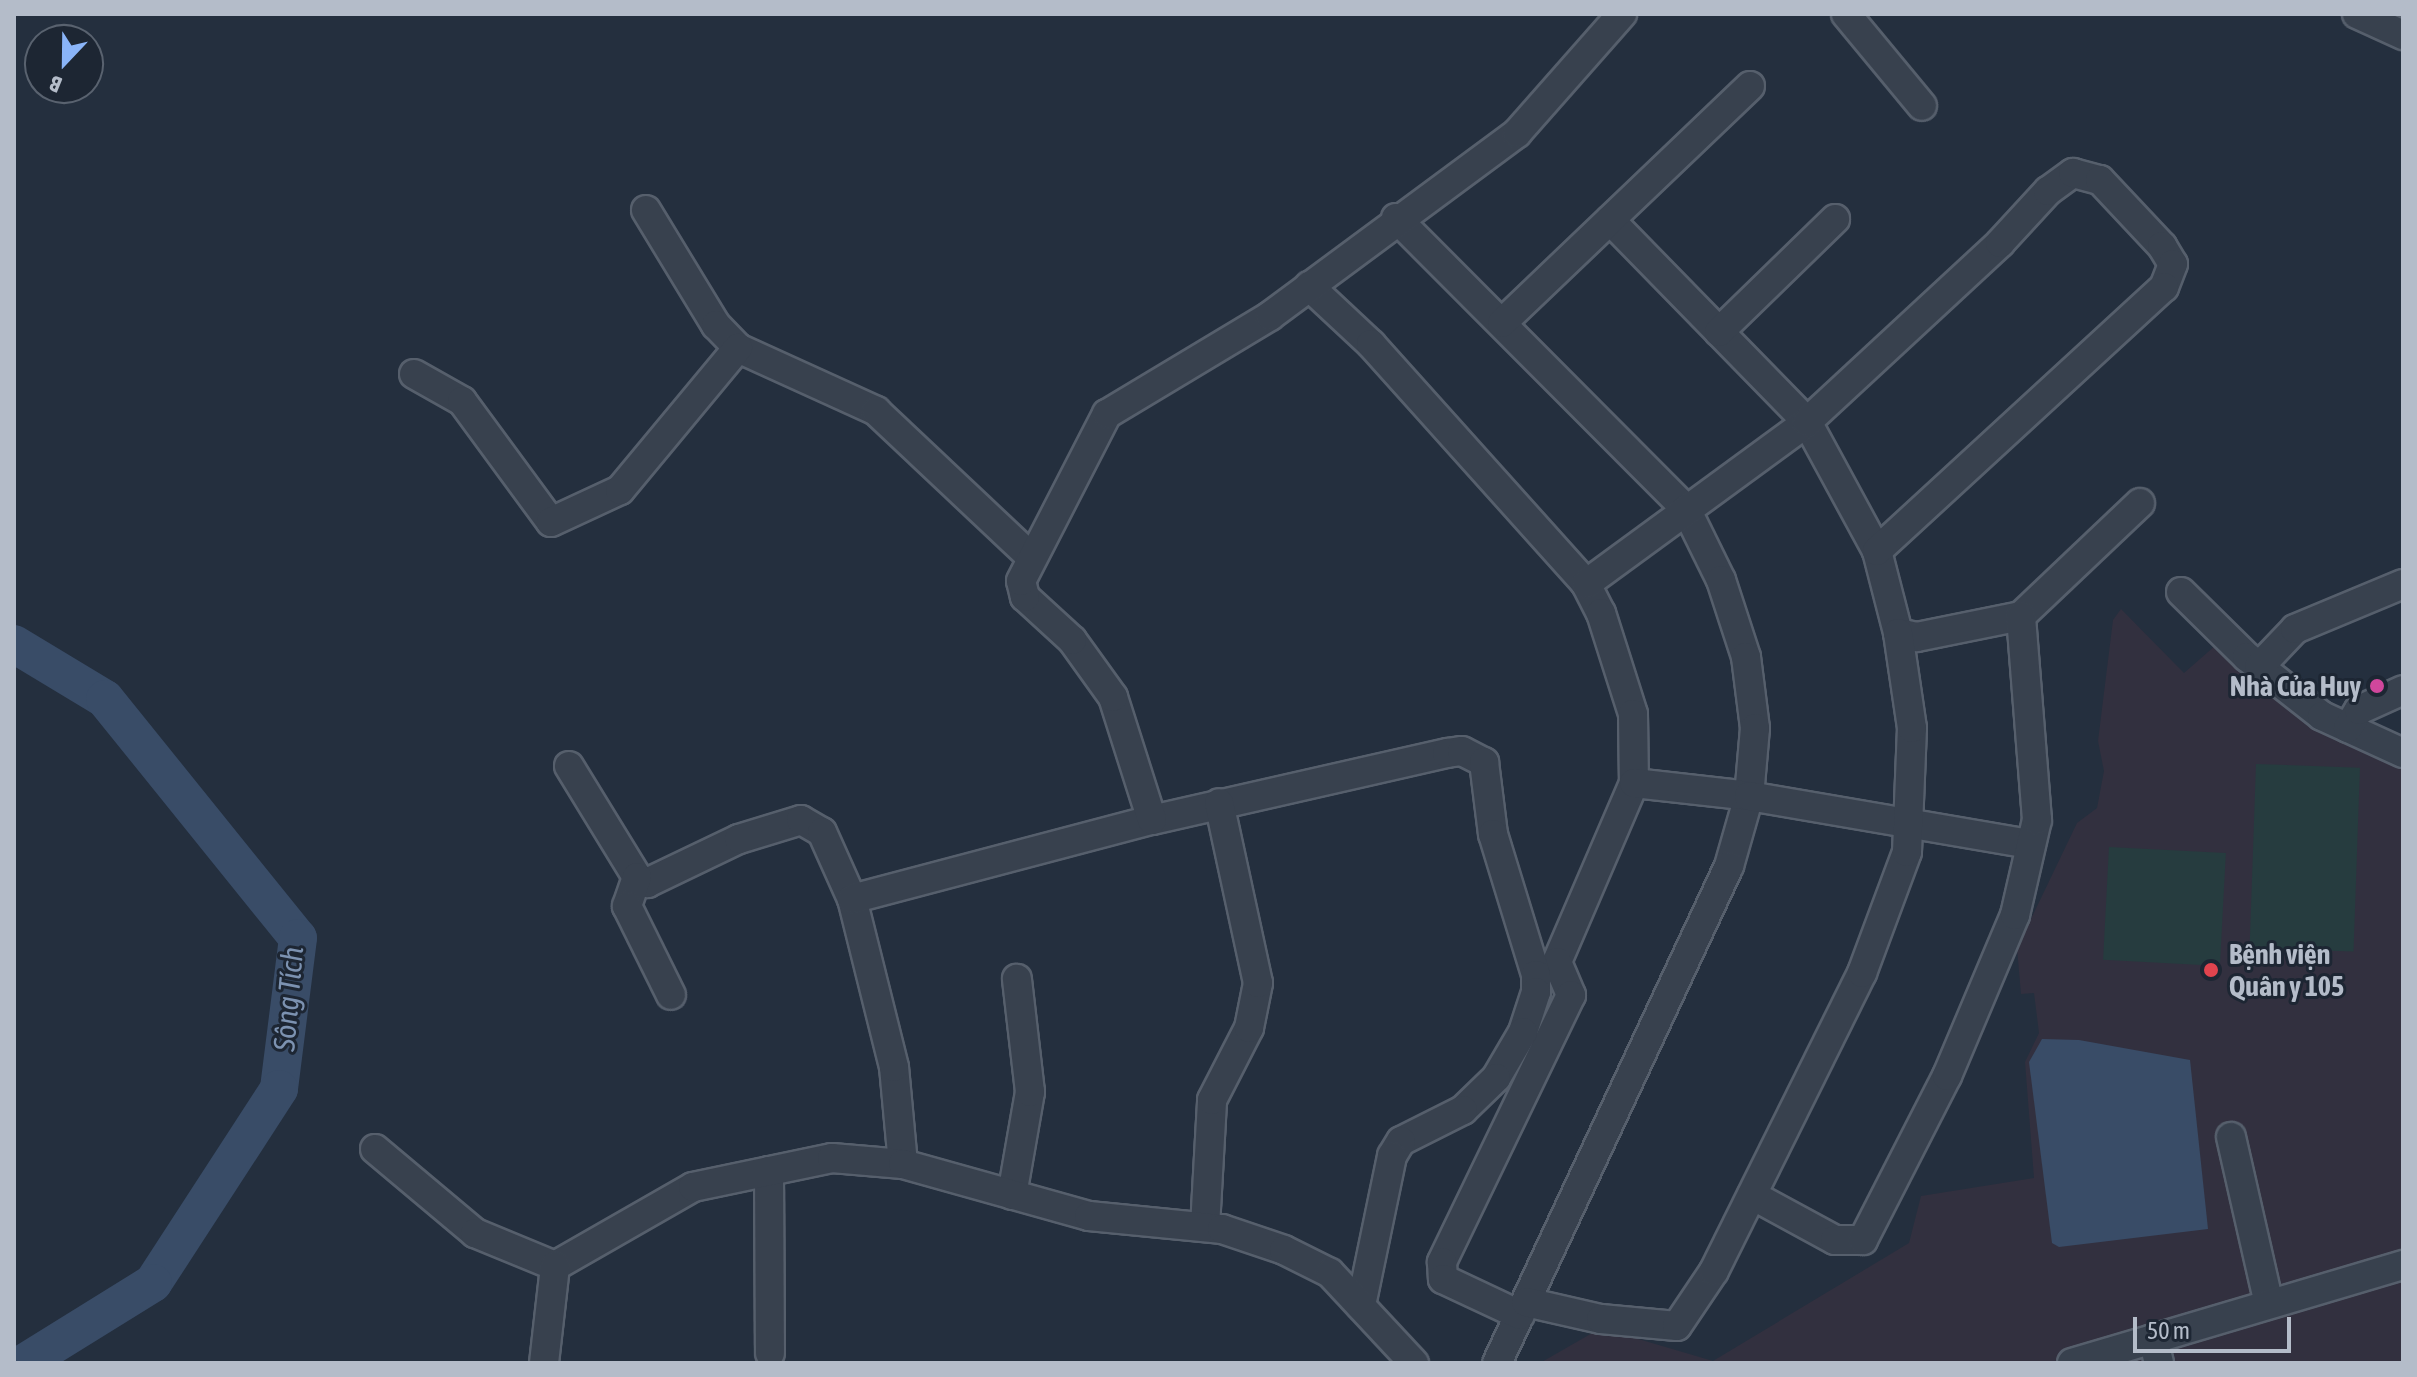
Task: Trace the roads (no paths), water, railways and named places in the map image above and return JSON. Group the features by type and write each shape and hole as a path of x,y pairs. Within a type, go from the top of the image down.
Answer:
{"street":[{"path":"1152,820 1113,697 1072,640 1025,597 1021,581 1107,414 1270,316 1396,218 1517,133 1622,14"},
{"path":"1846,14 1922,106"},
{"path":"2357,14 2403,35"},
{"path":"1502,323 1750,86"},
{"path":"1586,584 1807,422 2073,173 2100,180 2173,264 2164,287 1877,551"},
{"path":"646,210 716,325 738,348 876,411 1032,558"},
{"path":"1396,218 1686,509 1721,580 1746,657 1755,728 1749,796 1729,866 1497,1363"},
{"path":"1719,332 1835,219"},
{"path":"1309,286 1371,344 1586,584 1601,613 1633,714 1634,783 1557,962 1571,995 1442,1262 1443,1279 1523,1308 1677,1326 1714,1271 1862,973 1907,852 1912,728 1898,633 1877,551 1807,422 1610,220"},
{"path":"414,374 462,401 551,522 620,490 738,348"},
{"path":"1898,633 1917,637 2021,616 2140,503"},
{"path":"2259,667 2295,629 2403,584"},
{"path":"2181,592 2259,667 2322,716 2403,753"},
{"path":"1752,1195 1835,1240 1863,1240 1947,1076 2015,915 2037,820 2021,616"},
{"path":"2348,728 2359,710 2403,690"},
{"path":"852,899 1219,803 1447,753 1462,751 1484,762 1493,834 1534,965 1536,992 1523,1032 1496,1078 1463,1110 1401,1141 1392,1156 1361,1306"},
{"path":"569,766 637,877 647,883 739,839 801,820 822,832 852,899 894,1067 903,1164"},
{"path":"1634,783 1749,796 2031,844"},
{"path":"1205,1227 1212,1100 1249,1028 1258,983 1219,803"},
{"path":"637,877 627,906 671,995"},
{"path":"1012,1195 1030,1092 1017,979"},
{"path":"2231,1137 2269,1304"},
{"path":"375,1149 475,1233 555,1266"},
{"path":"555,1266 693,1187 832,1158 903,1164 1089,1216 1205,1227 1284,1250 1330,1273 1414,1363"},
{"path":"769,1171 770,1353"},
{"path":"2072,1363 2156,1351 2269,1304 2403,1265"},
{"path":"544,1363 555,1266"}],"water":[{"path":"2042,1039 2079,1040 2190,1060 2208,1229 2059,1247 2052,1243 2029,1062"}],"waterway":[{"name":"Sông Tích","path":"14,644 105,699 298,938 279,1089 153,1283 24,1363"}],"place":[{"name":"Nhà Của Huy","path":"2377,686"},
{"name":"Bệnh viện Quân y 105","path":"2211,970"}]}
